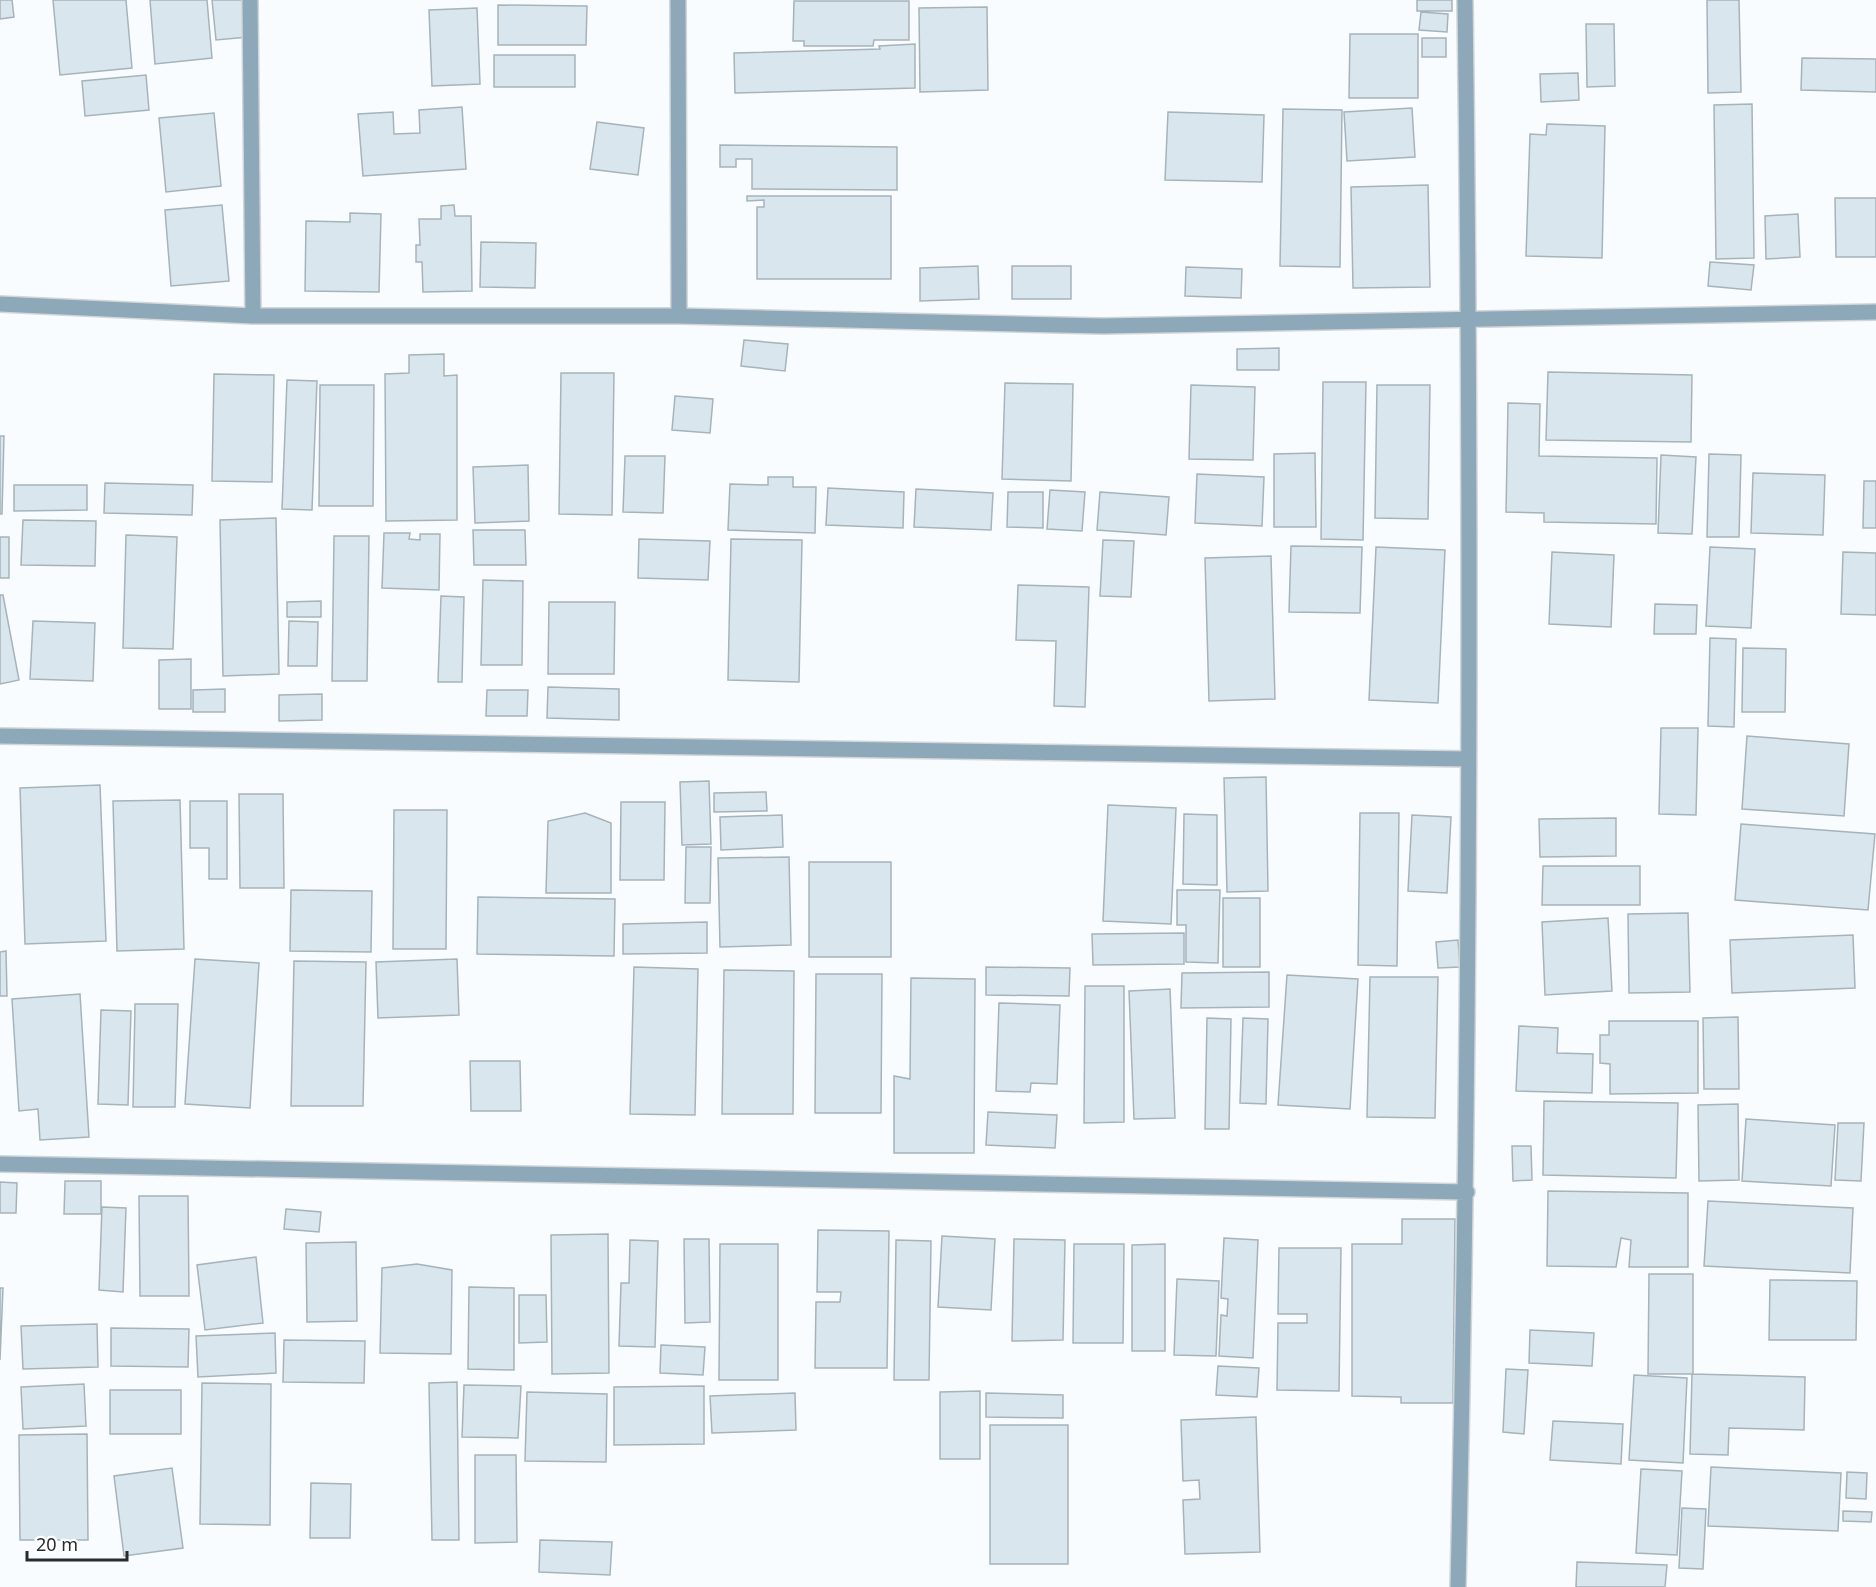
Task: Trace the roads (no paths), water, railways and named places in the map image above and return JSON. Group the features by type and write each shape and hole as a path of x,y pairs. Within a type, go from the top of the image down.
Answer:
{"street":[{"path":"250,0 253,316"},
{"path":"678,0 679,316"},
{"path":"1458,1587 1467,1192 1469,321 1465,0"},
{"path":"0,304 253,316 679,316 1102,326 1876,312"},
{"path":"0,736 1468,759"},
{"path":"0,1164 1467,1192"}]}
